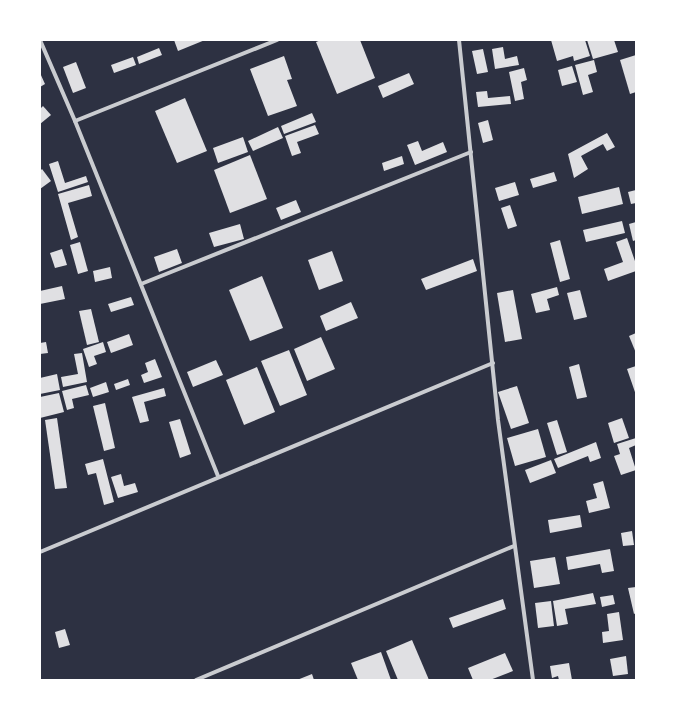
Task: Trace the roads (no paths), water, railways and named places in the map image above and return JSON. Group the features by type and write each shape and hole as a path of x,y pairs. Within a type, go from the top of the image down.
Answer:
{"street":[{"path":"40,40 75,121 218,476"},
{"path":"75,121 277,40"},
{"path":"459,40 514,546 533,680"},
{"path":"141,284 471,152"},
{"path":"40,552 218,476 493,363"},
{"path":"196,680 514,546"}]}
